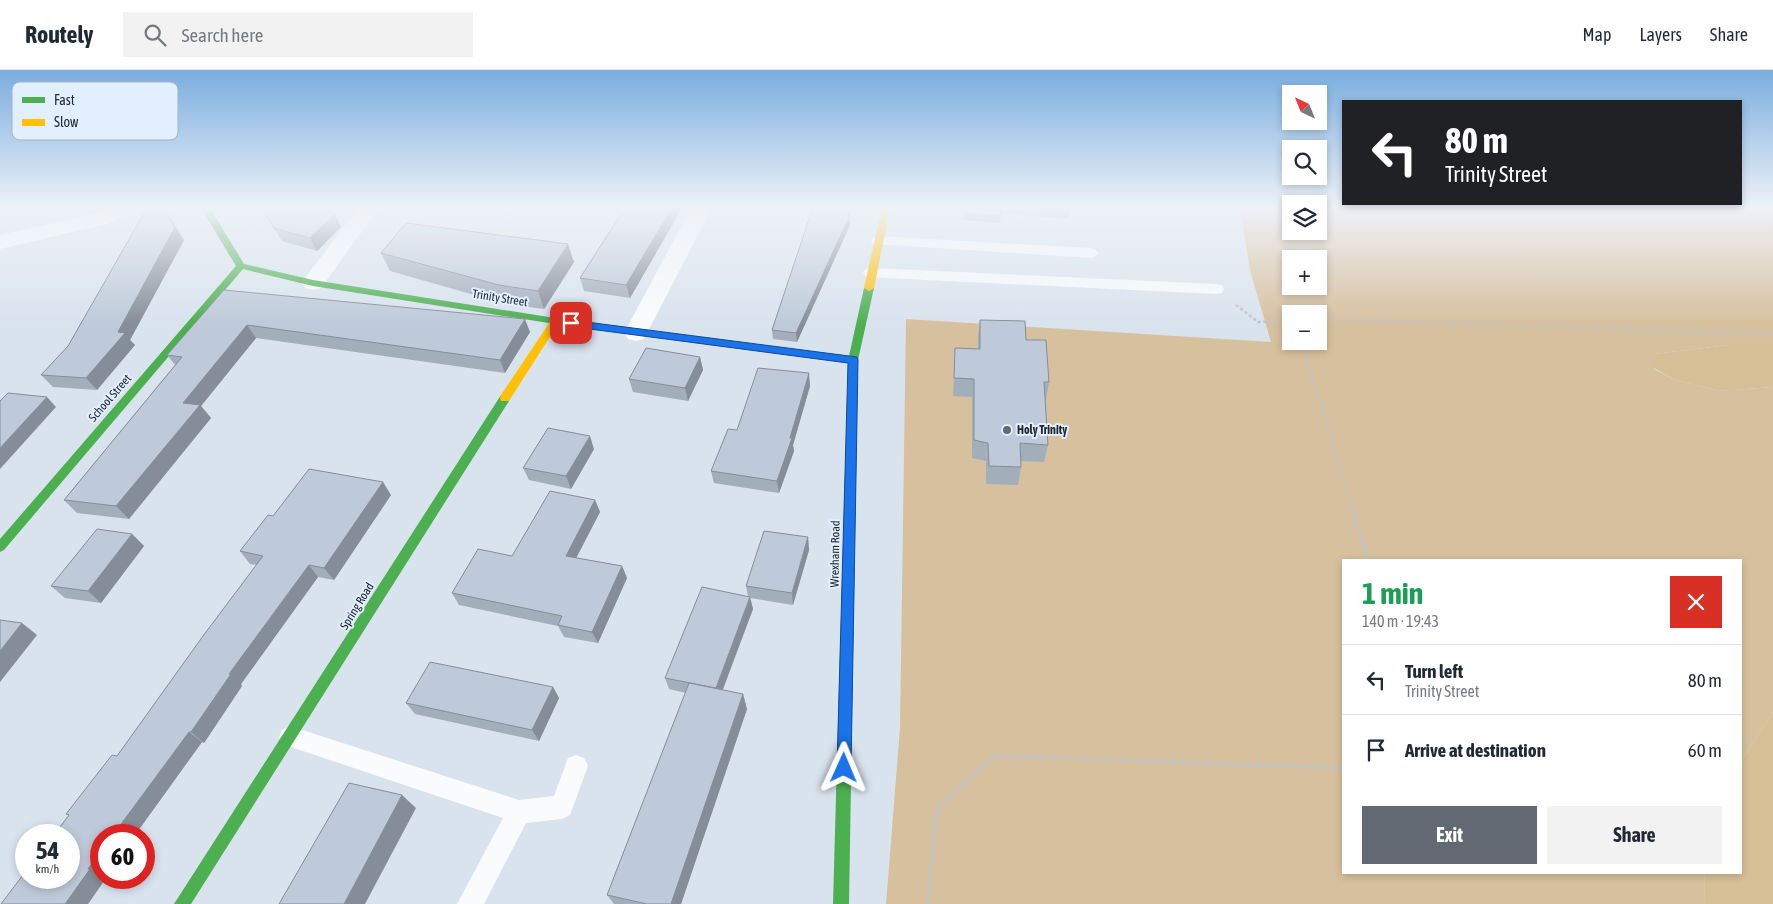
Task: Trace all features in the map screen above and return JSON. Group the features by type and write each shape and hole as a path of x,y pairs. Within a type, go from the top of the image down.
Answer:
{"street":[{"path":"229,247 241,266"},
{"path":"313,283 340,247"},
{"path":"636,333 681,247"},
{"name":"Wrexham Road","path":"841,904 853,360 877,247"},
{"name":"Trinity Street","path":"241,266 313,283 554,321 853,360"},
{"name":"School Street","path":"0,547 241,266"},
{"name":"Spring Road","path":"182,904 554,321"}],"lane":[{"path":"983,247 1091,253"},
{"path":"871,273 1216,289"},
{"path":"290,737 519,812 562,807 576,766"},
{"path":"470,904 519,812"}],"path":[{"path":"1216,289 1258,322 1282,321"},
{"path":"1327,319 1773,334"},
{"path":"1304,350 1368,559"},
{"path":"928,904 936,809 994,756 1342,768"}],"shaded area":[{"path":"1246,247 1773,247 1773,345 1729,345 1654,354 1654,369 1675,380 1719,391 1773,387 1773,712 1742,760 1742,559 1342,559 1342,874 1705,874 1704,904 886,904 900,728 906,319 1271,342 1250,270"},
{"path":"1729,345 1773,345 1773,387 1719,391 1675,380 1654,368 1654,354"},
{"path":"1773,712 1773,904 1704,904 1705,874 1742,874 1742,760"}],"building":[{"path":"125,247 164,247 118,332 125,333 86,378 41,375 68,346"},
{"path":"386,247 566,247 538,291 499,285 381,253"},
{"path":"600,247 649,247 626,285 580,278"},
{"path":"800,247 835,247 796,333 772,330"},
{"path":"224,290 525,319 500,360 247,325 183,403 200,405 116,506 64,500 182,357 167,355"},
{"name":"Holy Trinity","path":"980,320 1025,321 1026,340 1046,340 1049,382 1044,382 1048,445 1020,443 1021,467 989,466 988,443 974,440 974,379 954,378 955,348 980,349"},
{"path":"646,348 700,357 685,388 629,379"},
{"path":"758,368 809,373 790,438 792,438 777,481 711,471 728,429 737,430"},
{"path":"8,393 47,397 0,448 0,401"},
{"path":"548,428 590,436 566,476 523,468"},
{"path":"309,469 383,482 324,568 309,565 229,674 231,674 191,732 189,732 121,824 90,824 90,866 88,869 90,869 80,883 80,824 62,824 69,815 66,814 112,755 117,756 263,556 240,551 268,515 273,516"},
{"path":"550,491 595,500 566,556 622,566 592,632 558,625 562,616 452,593 478,549 512,556"},
{"path":"97,529 132,534 88,591 51,586"},
{"path":"764,531 808,537 792,593 746,586"},
{"path":"702,587 750,597 716,688 665,678"},
{"path":"0,620 22,623 0,651"},
{"path":"430,662 553,687 532,730 406,703"},
{"path":"689,683 743,694 671,904 647,904 607,895"},
{"path":"349,783 402,795 344,904 279,904"},
{"path":"15,886 15,889 76,889 65,904 1,904"}],"traffic: fast":[{"path":"229,247 241,266 313,283 555,321 853,360"},
{"path":"0,547 241,266"},
{"path":"841,904 853,360 869,288"},
{"path":"182,904 505,398"}],"traffic: slow":[{"path":"869,288 878,247"},
{"path":"505,398 555,321"}],"place":[{"name":"Holy Trinity","path":"1007,430"}],"route":[{"path":"571,323 853,360 844,768"}]}
